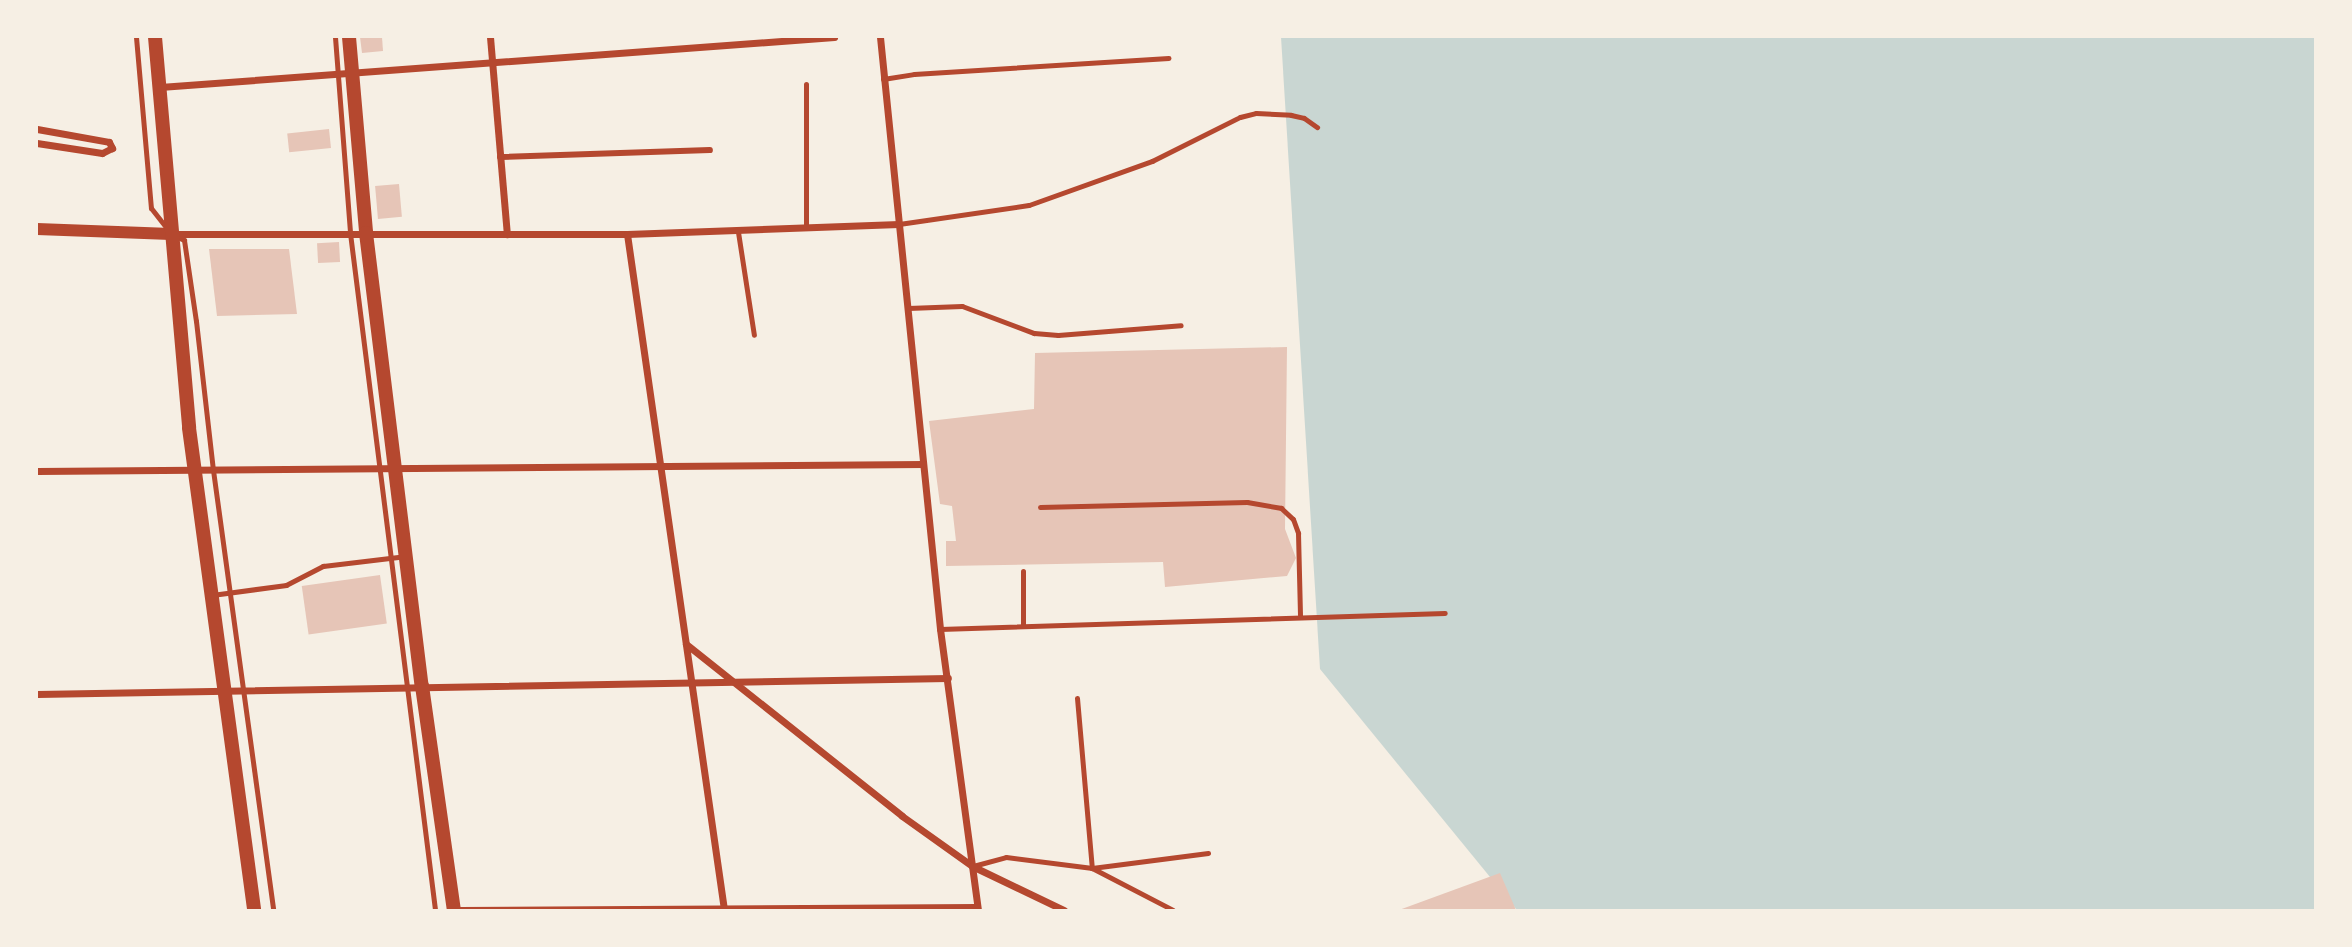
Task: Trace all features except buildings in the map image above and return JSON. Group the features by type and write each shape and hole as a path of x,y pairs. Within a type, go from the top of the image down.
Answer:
{"main road":[{"path":"155,37 171,234 196,470 254,910"},
{"path":"349,37 345,73 422,686 454,910"}],"street":[{"path":"490,37 507,234"},
{"path":"671,37 671,47"},
{"path":"159,87 834,37"},
{"path":"460,910 978,908 940,629 880,37"},
{"path":"37,129 108,142 112,148 102,153 37,143"},
{"path":"500,157 710,150"},
{"path":"37,229 171,234 627,234 899,224"},
{"path":"627,234 724,908"},
{"path":"37,471 923,464"},
{"path":"686,643 902,816 972,866 1064,910"},
{"path":"37,694 948,678"}],"lane":[{"path":"136,37 151,208 171,234 184,240 273,910"},
{"path":"335,37 345,73 350,233 388,557 435,910"},
{"path":"883,79 914,74 1168,58"},
{"path":"806,84 806,227"},
{"path":"899,224 1029,205 1152,161 1240,117 1256,113 1291,115 1304,118 1317,127"},
{"path":"738,232 754,335"},
{"path":"908,308 962,306 1034,333 1058,335 1181,325"},
{"path":"1040,508 1247,502 1281,508 1293,519 1298,533 1300,615"},
{"path":"212,594 286,585 323,566 406,556"},
{"path":"1023,571 1023,626"},
{"path":"940,629 1300,615 1446,613"},
{"path":"1077,698 1092,868"},
{"path":"972,866 1006,857 1092,868 1208,853"},
{"path":"1092,868 1172,910"}],"shaded area":[{"path":"1281,37 2315,37 2315,910 1517,910 1320,669"}]}
